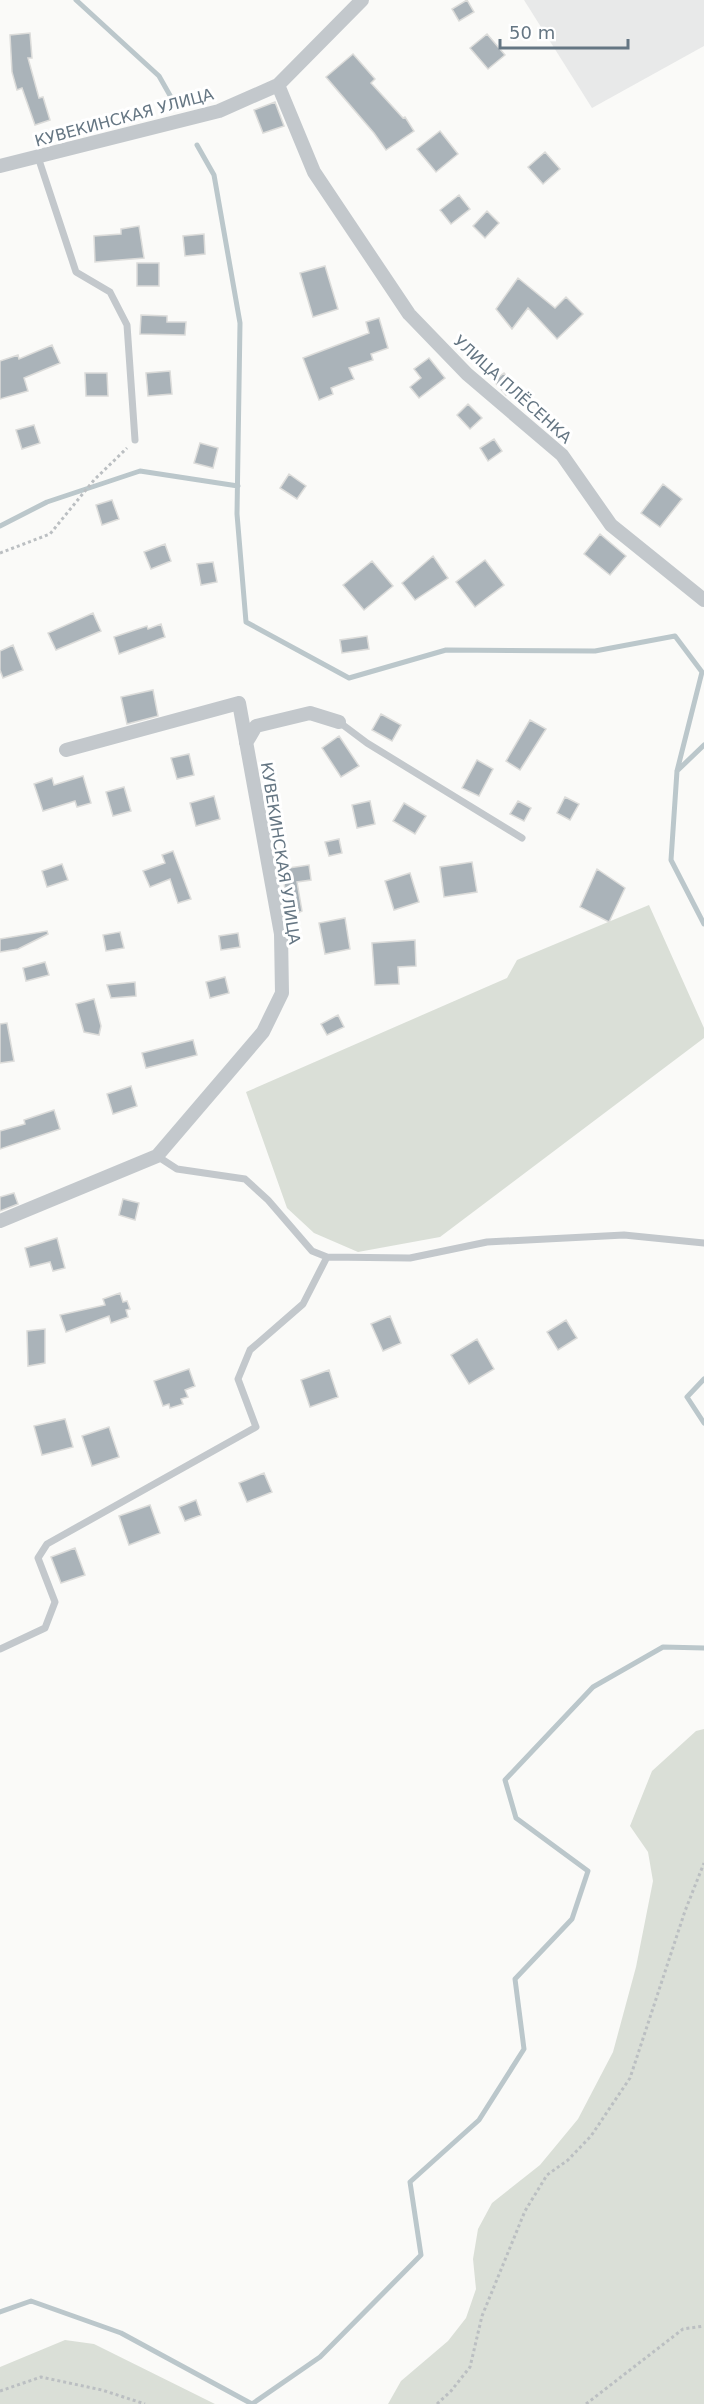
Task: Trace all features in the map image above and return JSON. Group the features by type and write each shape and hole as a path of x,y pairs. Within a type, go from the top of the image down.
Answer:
{"street":[{"name":"КУВЕКИНСКАЯ УЛИЦА","path":"0,166 219,111 278,85 362,0"},
{"name":"УЛИЦА ПЛЁСЕНКА","path":"278,85 314,172 409,314 467,374 562,455 611,525 704,600"},
{"name":"КУВЕКИНСКАЯ УЛИЦА","path":"0,1221 157,1156 263,1032 282,993 281,934 239,702 66,750"},
{"path":"246,743 256,726 310,712 339,722"}],"lane":[{"path":"38,157 76,272 110,292 127,325 135,441"},
{"path":"339,722 367,743 522,838"},
{"path":"157,1156 177,1169 244,1179 268,1200 312,1251 327,1257 410,1258 487,1242 624,1235 704,1243"},
{"path":"0,1649 45,1628 55,1602 38,1558 47,1544 256,1427 238,1379 250,1350 303,1304 327,1257"}],"path":[{"path":"0,554 50,534 94,480 135,441"},
{"path":"437,2404 470,2367 482,2316 525,2211 547,2175 568,2160 591,2136 630,2079 685,1911 704,1863"},
{"path":"586,2404 682,2329 704,2326"},
{"path":"0,2391 41,2377 102,2390 145,2404"}],"shaded area":[{"path":"524,0 704,0 704,46 592,108"},
{"path":"649,905 704,1028 704,1038 440,1237 358,1252 314,1233 287,1208 246,1092 507,978 517,960"},
{"path":"704,1729 704,2404 388,2404 401,2381 448,2341 466,2318 476,2289 473,2259 478,2229 492,2203 540,2165 578,2119 613,2052 636,1967 653,1881 648,1852 630,1826 652,1771 696,1731"},
{"path":"65,2340 94,2344 215,2404 0,2404 0,2367"}],"building":[{"path":"467,0 474,12 459,21 452,9"},
{"path":"30,33 32,58 28,58 39,98 43,97 50,120 35,125 22,88 17,90 12,72 10,35"},
{"path":"487,34 505,55 488,69 470,48"},
{"path":"353,54 375,79 371,83 403,118 405,117 414,131 386,150 326,77"},
{"path":"275,102 284,126 263,133 254,110"},
{"path":"440,131 458,154 436,172 417,149"},
{"path":"545,152 560,169 543,184 528,167"},
{"path":"459,195 470,209 451,224 440,210"},
{"path":"487,211 499,223 485,238 473,226"},
{"path":"139,226 144,258 95,262 94,236 121,234 121,229"},
{"path":"204,234 205,254 185,256 183,236"},
{"path":"137,263 159,263 159,286 137,286"},
{"path":"325,266 338,309 313,317 300,273"},
{"path":"518,278 555,308 566,297 583,314 557,339 528,308 512,329 496,309"},
{"path":"141,315 167,316 167,322 186,322 185,335 140,334"},
{"path":"379,318 388,348 371,354 373,360 349,368 354,379 331,388 333,394 319,400 303,358 369,333 366,322"},
{"path":"52,345 60,363 24,378 28,391 0,399 0,361 18,355 19,359"},
{"path":"429,358 445,378 419,398 410,387 421,378 414,369"},
{"path":"170,371 172,394 148,396 146,373"},
{"path":"85,373 107,373 108,396 86,396"},
{"path":"504,373 516,388 506,395 494,381"},
{"path":"468,404 482,418 470,429 457,415"},
{"path":"34,425 40,443 22,449 16,430"},
{"path":"494,439 502,451 488,461 480,448"},
{"path":"200,443 218,448 213,468 194,463"},
{"path":"289,474 306,486 297,499 280,488"},
{"path":"663,484 682,499 660,527 641,513"},
{"path":"112,500 119,519 102,525 96,505"},
{"path":"600,534 626,556 610,575 584,554"},
{"path":"165,544 171,561 151,569 144,552"},
{"path":"433,556 448,578 415,600 402,583"},
{"path":"485,560 504,585 475,607 456,582"},
{"path":"372,561 393,586 364,610 343,585"},
{"path":"213,562 217,582 201,585 197,564"},
{"path":"93,613 101,631 56,650 48,633"},
{"path":"161,624 165,637 119,654 114,637 147,626 148,629"},
{"path":"367,636 369,649 342,653 340,640"},
{"path":"13,645 23,670 3,678 0,670 0,651"},
{"path":"153,690 158,716 127,724 121,697"},
{"path":"381,714 401,725 392,741 372,730"},
{"path":"530,720 546,729 520,770 506,761"},
{"path":"339,736 359,766 341,777 322,748"},
{"path":"189,754 194,775 177,779 171,758"},
{"path":"477,760 493,769 479,796 462,788"},
{"path":"83,776 91,803 77,807 75,801 43,811 34,784 52,778 54,785"},
{"path":"277,784 280,805 267,807 263,786"},
{"path":"124,787 131,811 113,816 106,792"},
{"path":"214,796 220,819 196,826 190,803"},
{"path":"565,797 579,804 570,820 557,813"},
{"path":"370,801 375,824 357,828 352,805"},
{"path":"518,801 531,808 524,821 510,814"},
{"path":"404,803 426,816 415,834 393,821"},
{"path":"339,839 342,853 329,856 325,842"},
{"path":"173,851 191,899 178,903 170,879 150,887 143,871 165,863 162,855"},
{"path":"472,862 477,892 444,897 440,867"},
{"path":"62,864 68,880 47,887 42,871"},
{"path":"309,865 311,880 297,882 302,911 289,917 282,869"},
{"path":"597,869 625,888 609,922 580,907"},
{"path":"410,873 419,902 394,910 385,881"},
{"path":"345,918 350,949 325,954 319,923"},
{"path":"47,931 48,934 18,949 0,952 0,939"},
{"path":"120,932 124,948 106,951 103,935"},
{"path":"238,933 240,947 221,950 219,936"},
{"path":"415,940 416,966 398,967 399,984 375,985 372,943"},
{"path":"45,962 49,975 26,981 23,968"},
{"path":"225,977 229,993 210,998 206,982"},
{"path":"135,982 136,996 111,998 107,985"},
{"path":"94,999 101,1026 99,1035 84,1032 76,1004"},
{"path":"338,1015 344,1027 327,1035 321,1024"},
{"path":"7,1023 14,1061 0,1063 0,1024"},
{"path":"193,1040 197,1055 146,1068 142,1053"},
{"path":"131,1086 137,1106 113,1114 107,1094"},
{"path":"54,1110 60,1129 0,1149 0,1131 25,1124 24,1120"},
{"path":"14,1193 18,1204 0,1211 0,1197"},
{"path":"123,1199 139,1203 135,1220 119,1215"},
{"path":"57,1238 65,1268 53,1271 50,1262 30,1267 25,1248"},
{"path":"120,1293 123,1302 127,1301 130,1309 126,1310 128,1317 111,1323 109,1316 66,1332 60,1315 105,1305 103,1299"},
{"path":"390,1316 401,1343 383,1351 371,1324"},
{"path":"566,1320 577,1338 558,1350 547,1332"},
{"path":"45,1329 45,1363 28,1366 27,1331"},
{"path":"477,1339 494,1369 469,1384 451,1355"},
{"path":"189,1369 195,1386 185,1390 188,1397 181,1399 183,1404 170,1408 169,1404 163,1406 154,1381"},
{"path":"329,1370 338,1397 310,1407 301,1380"},
{"path":"65,1419 73,1447 42,1455 34,1426"},
{"path":"109,1427 119,1457 92,1466 82,1436"},
{"path":"264,1473 272,1492 247,1502 239,1483"},
{"path":"196,1500 201,1515 185,1521 179,1507"},
{"path":"150,1505 160,1533 129,1545 119,1516"},
{"path":"75,1548 85,1575 61,1583 51,1557"}],"waterway":[{"path":"76,0 159,76 176,106"},
{"path":"197,145 214,175 240,323 237,514 246,622 349,678 446,650 595,651 675,636 702,672 677,771 671,860 704,924"},
{"path":"0,526 47,502 140,471 238,486"},
{"path":"677,771 704,745"},
{"path":"704,1379 687,1397 704,1423"},
{"path":"0,2312 31,2301 121,2333 252,2404 320,2357 421,2255 410,2182 479,2120 524,2049 515,1979 572,1919 588,1871 516,1818 505,1780 593,1687 663,1647 704,1648"}]}
